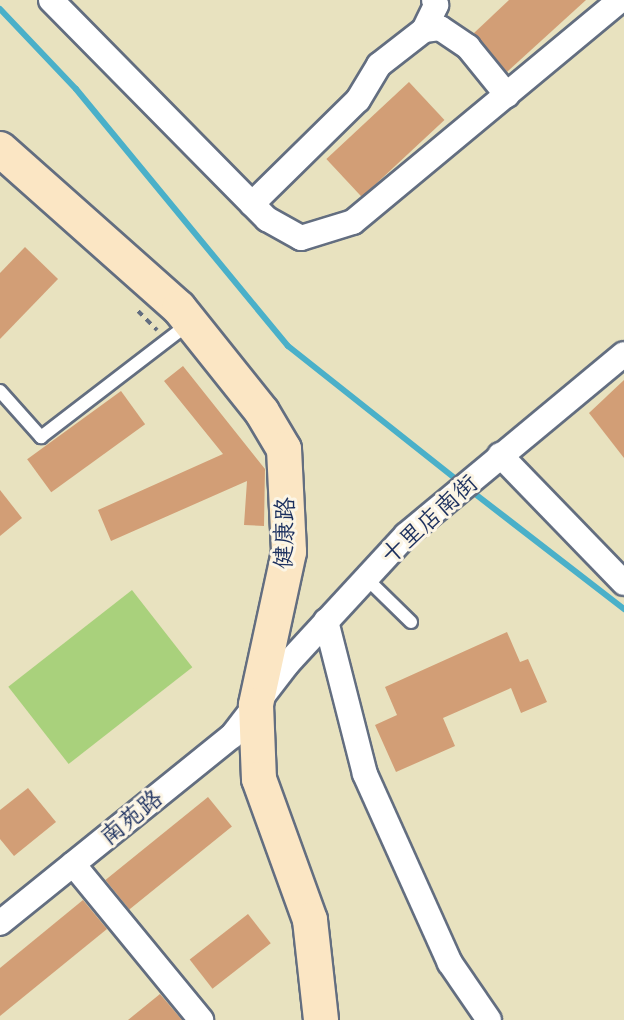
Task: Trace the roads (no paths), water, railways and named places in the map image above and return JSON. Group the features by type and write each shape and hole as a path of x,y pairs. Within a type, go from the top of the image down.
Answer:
{"main road":[{"name":"健康路","path":"0,149 179,308 179,331 262,412 284,449 289,552 256,705 259,779 310,920 321,1020"}],"street":[{"path":"51,0 267,219 301,238 353,222 620,0"},
{"path":"252,204 358,100 379,65 424,30 436,5 434,0"},
{"path":"424,30 440,28 468,47 507,95"},
{"name":"十里店南街","path":"256,705 366,578 449,498 624,354"},
{"path":"500,455 624,583"},
{"path":"326,621 365,774 450,963 489,1020"},
{"name":"南苑路","path":"0,923 232,736 256,705"},
{"path":"73,864 201,1020"}],"lane":[{"path":"0,391 41,437 179,331"},
{"path":"366,578 411,622"}],"waterway":[{"path":"0,9 76,89 288,346 461,483"},
{"path":"470,490 624,609"}]}
